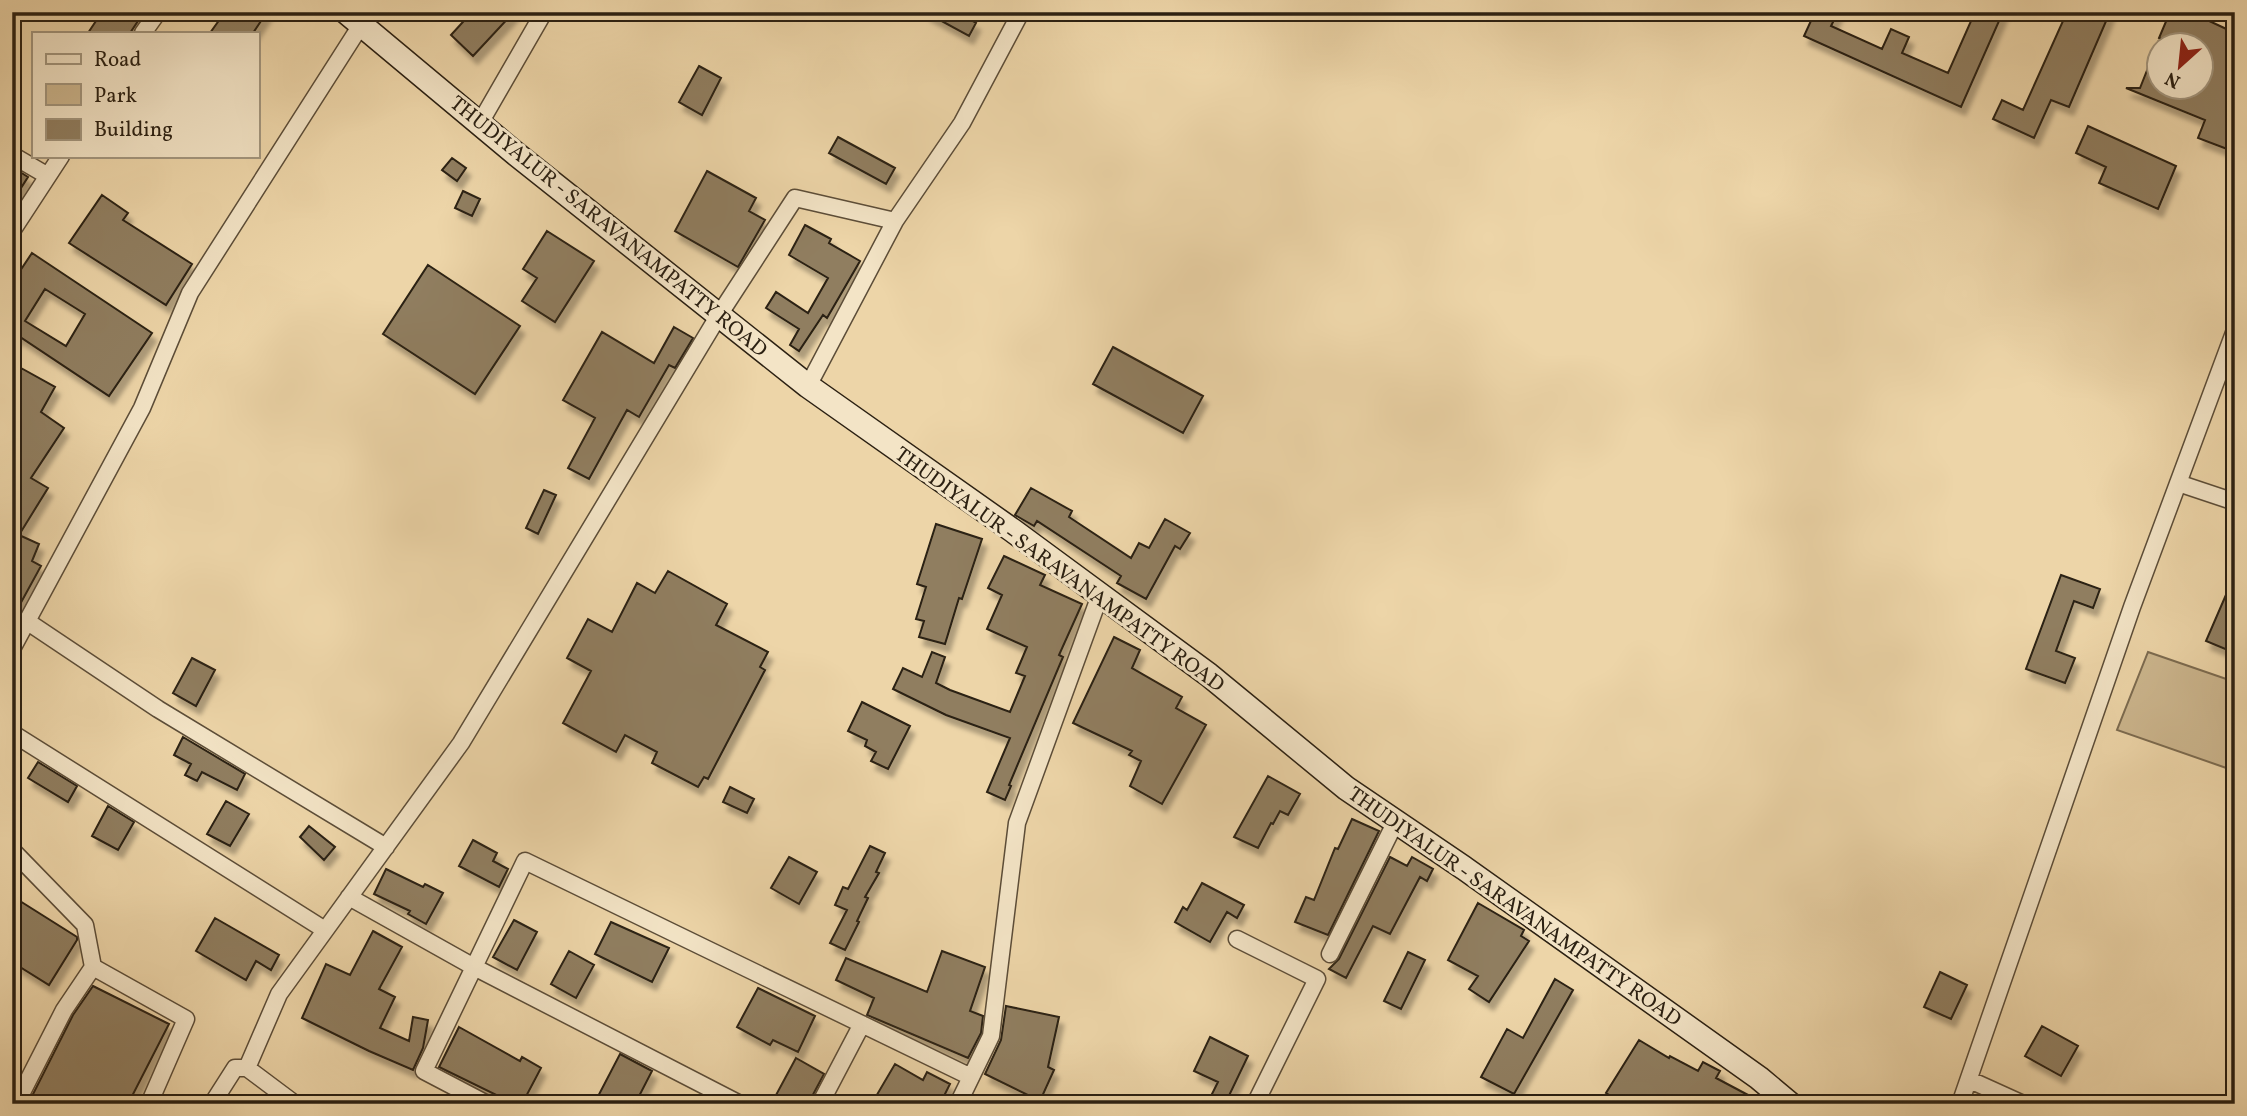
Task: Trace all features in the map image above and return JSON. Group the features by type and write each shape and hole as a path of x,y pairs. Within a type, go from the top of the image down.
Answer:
{"main road":[{"name":"THUDIYALUR - SARAVANAMPATTY ROAD","path":"354,18 480,123 808,386 1209,676 1346,788 1748,1070 1790,1104"}],"street":[{"path":"144,32 158,12"},
{"path":"480,123 544,12"},
{"path":"808,386 895,220 962,123 1021,12"},
{"path":"12,649 142,408 190,293 354,18"},
{"path":"12,155 48,176"},
{"path":"12,231 60,158"},
{"path":"247,1068 279,994 461,743 719,315 795,198 895,220"},
{"path":"1960,1104 2132,607 2231,349 2235,330"},
{"path":"2178,483 2235,502"},
{"path":"958,1104 991,1036 1017,823 1100,595"},
{"path":"28,622 158,709 386,847"},
{"path":"12,733 325,930"},
{"path":"1329,954 1396,821"},
{"path":"12,850 85,925 93,967 64,1010 16,1104"},
{"path":"487,1104 424,1071 525,861 971,1077"},
{"path":"349,897 474,967 740,1104"},
{"path":"1237,939 1317,979 1255,1104"},
{"path":"93,967 186,1019 149,1104"},
{"path":"820,1104 862,1024"},
{"path":"212,1104 235,1068 247,1068 295,1104"},
{"path":"1970,1080 2024,1104"}],"green space":[{"path":"2148,652 2235,682 2235,771 2117,730"}],"building":[{"path":"102,12 144,12 131,32 89,32"},
{"path":"225,12 267,12 254,32 211,32"},
{"path":"472,12 514,12 473,56 451,35"},
{"path":"925,12 957,12 976,23 969,36"},
{"path":"1815,12 1838,12 1831,26 1882,49 1891,29 1909,37 1902,53 1948,73 1975,12 2003,12 1961,107 1804,36"},
{"path":"2067,12 2110,12 2069,107 2051,100 2034,138 1993,119 2002,100 2023,110"},
{"path":"2170,12 2190,12 2235,33 2235,152 2198,138 2205,120 2161,102 2216,102 2216,32 2162,32"},
{"path":"699,66 721,78 702,115 679,102"},
{"path":"2146,73 2146,96 2126,88 2140,88"},
{"path":"2088,126 2176,166 2158,209 2099,183 2106,167 2076,153"},
{"path":"838,137 895,168 886,184 829,153"},
{"path":"452,158 466,168 457,181 442,170"},
{"path":"12,167 28,177 12,202"},
{"path":"707,171 756,198 749,211 765,220 738,267 675,231"},
{"path":"463,191 480,199 472,216 455,208"},
{"path":"102,195 128,213 123,220 192,264 166,305 69,243"},
{"path":"805,225 831,239 829,243 860,261 827,318 823,315 799,351 790,345 799,329 766,308 776,292 808,313 828,278 789,255"},
{"path":"547,231 594,261 555,322 522,301 537,278 523,269"},
{"path":"32,253 152,333 109,396 17,335 12,343 12,283","holes":["45,289 85,314 66,346 25,321"]},
{"path":"428,265 520,326 475,394 383,334"},
{"path":"674,327 693,338 675,368 669,365 639,417 627,410 589,479 568,468 595,418 563,400 602,332 654,363"},
{"path":"1113,347 1203,396 1183,433 1093,384"},
{"path":"21,368 55,387 41,412 64,428 31,478 48,488 19,535 39,544 32,561 41,566 12,619 12,383"},
{"path":"1031,488 1072,511 1069,517 1131,558 1139,543 1149,548 1165,519 1190,533 1180,549 1175,546 1146,599 1117,583 1121,576 1037,521 1034,526 1015,515"},
{"path":"544,490 556,495 538,534 526,528"},
{"path":"936,524 982,539 945,644 919,637 924,621 916,619 926,587 917,584"},
{"path":"1004,556 1045,575 1040,585 1082,604 1059,655 1063,657 1005,800 987,792 1010,738 946,715 893,689 903,668 922,677 932,652 945,657 936,683 1010,712 1025,676 1016,673 1027,647 987,629 1002,595 988,588"},
{"path":"668,571 727,604 716,625 768,652 760,667 765,670 708,779 704,777 698,787 652,763 657,752 625,735 616,752 563,723 591,671 567,658 588,619 612,632 637,583 655,593"},
{"path":"2235,574 2235,653 2206,641"},
{"path":"2061,575 2100,589 2093,608 2074,601 2056,651 2075,658 2065,683 2026,669"},
{"path":"1114,637 1140,650 1132,668 1182,697 1176,708 1206,725 1162,804 1130,786 1141,761 1129,755 1132,751 1073,723"},
{"path":"192,658 215,670 196,706 173,693"},
{"path":"862,702 910,726 888,769 871,761 876,752 865,746 867,740 848,731"},
{"path":"183,737 245,774 237,790 202,772 197,781 185,775 191,764 174,755"},
{"path":"38,762 77,786 68,802 28,778"},
{"path":"1268,776 1300,794 1288,815 1280,811 1258,848 1234,837"},
{"path":"730,787 754,799 747,813 723,802"},
{"path":"226,801 249,814 230,846 207,834"},
{"path":"108,806 134,822 118,850 92,836"},
{"path":"1352,819 1379,831 1328,935 1295,922 1306,897 1314,900 1335,848 1338,849"},
{"path":"309,826 335,847 324,860 300,837"},
{"path":"473,840 497,853 493,861 508,869 499,887 459,866"},
{"path":"870,846 885,853 876,872 879,873 865,897 868,898 857,921 859,922 845,950 830,943 847,910 835,905 843,887 848,889"},
{"path":"789,857 817,872 799,904 771,888"},
{"path":"1390,857 1407,866 1412,857 1433,869 1427,881 1420,877 1390,934 1373,926 1346,978 1329,969 1339,959"},
{"path":"386,869 423,887 425,884 443,893 426,924 408,914 410,911 374,894"},
{"path":"1202,883 1244,905 1237,918 1227,912 1210,942 1175,922 1183,907 1187,910"},
{"path":"12,896 77,937 49,985 12,962"},
{"path":"1478,903 1524,930 1521,936 1529,941 1489,1002 1469,989 1478,976 1448,960"},
{"path":"215,918 279,955 271,970 256,961 246,980 196,951"},
{"path":"514,920 537,932 517,970 493,957"},
{"path":"611,922 669,948 652,982 595,954"},
{"path":"373,931 402,947 379,989 395,997 380,1028 409,1041 413,1017 428,1020 423,1048 413,1070 302,1018 326,964 350,975"},
{"path":"569,951 594,965 576,998 551,984"},
{"path":"942,951 985,967 970,1011 983,1016 981,1033 968,1058 867,1015 874,998 836,980 846,958 927,992"},
{"path":"1408,952 1425,960 1401,1009 1384,1001"},
{"path":"1940,972 1967,985 1951,1019 1924,1007"},
{"path":"1555,979 1573,990 1514,1094 1481,1077 1507,1029 1523,1038"},
{"path":"93,986 169,1024 128,1104 28,1104 73,1015"},
{"path":"758,988 815,1016 798,1052 773,1040 770,1045 737,1027"},
{"path":"1006,1006 1059,1017 1048,1067 1054,1070 1040,1101 985,1074 1001,1040"},
{"path":"2042,1026 2078,1046 2061,1076 2025,1056"},
{"path":"459,1027 520,1061 522,1057 541,1068 522,1104 515,1104 439,1067"},
{"path":"1210,1037 1248,1056 1225,1104 1207,1104 1218,1082 1194,1071"},
{"path":"1639,1040 1698,1071 1703,1062 1720,1071 1716,1078 1765,1104 1624,1104 1606,1093"},
{"path":"620,1054 652,1071 635,1104 594,1104"},
{"path":"796,1058 824,1074 808,1104 792,1104 776,1095"},
{"path":"895,1064 923,1080 927,1072 950,1084 940,1104 919,1104 908,1098 905,1104 886,1104 875,1098"}]}
